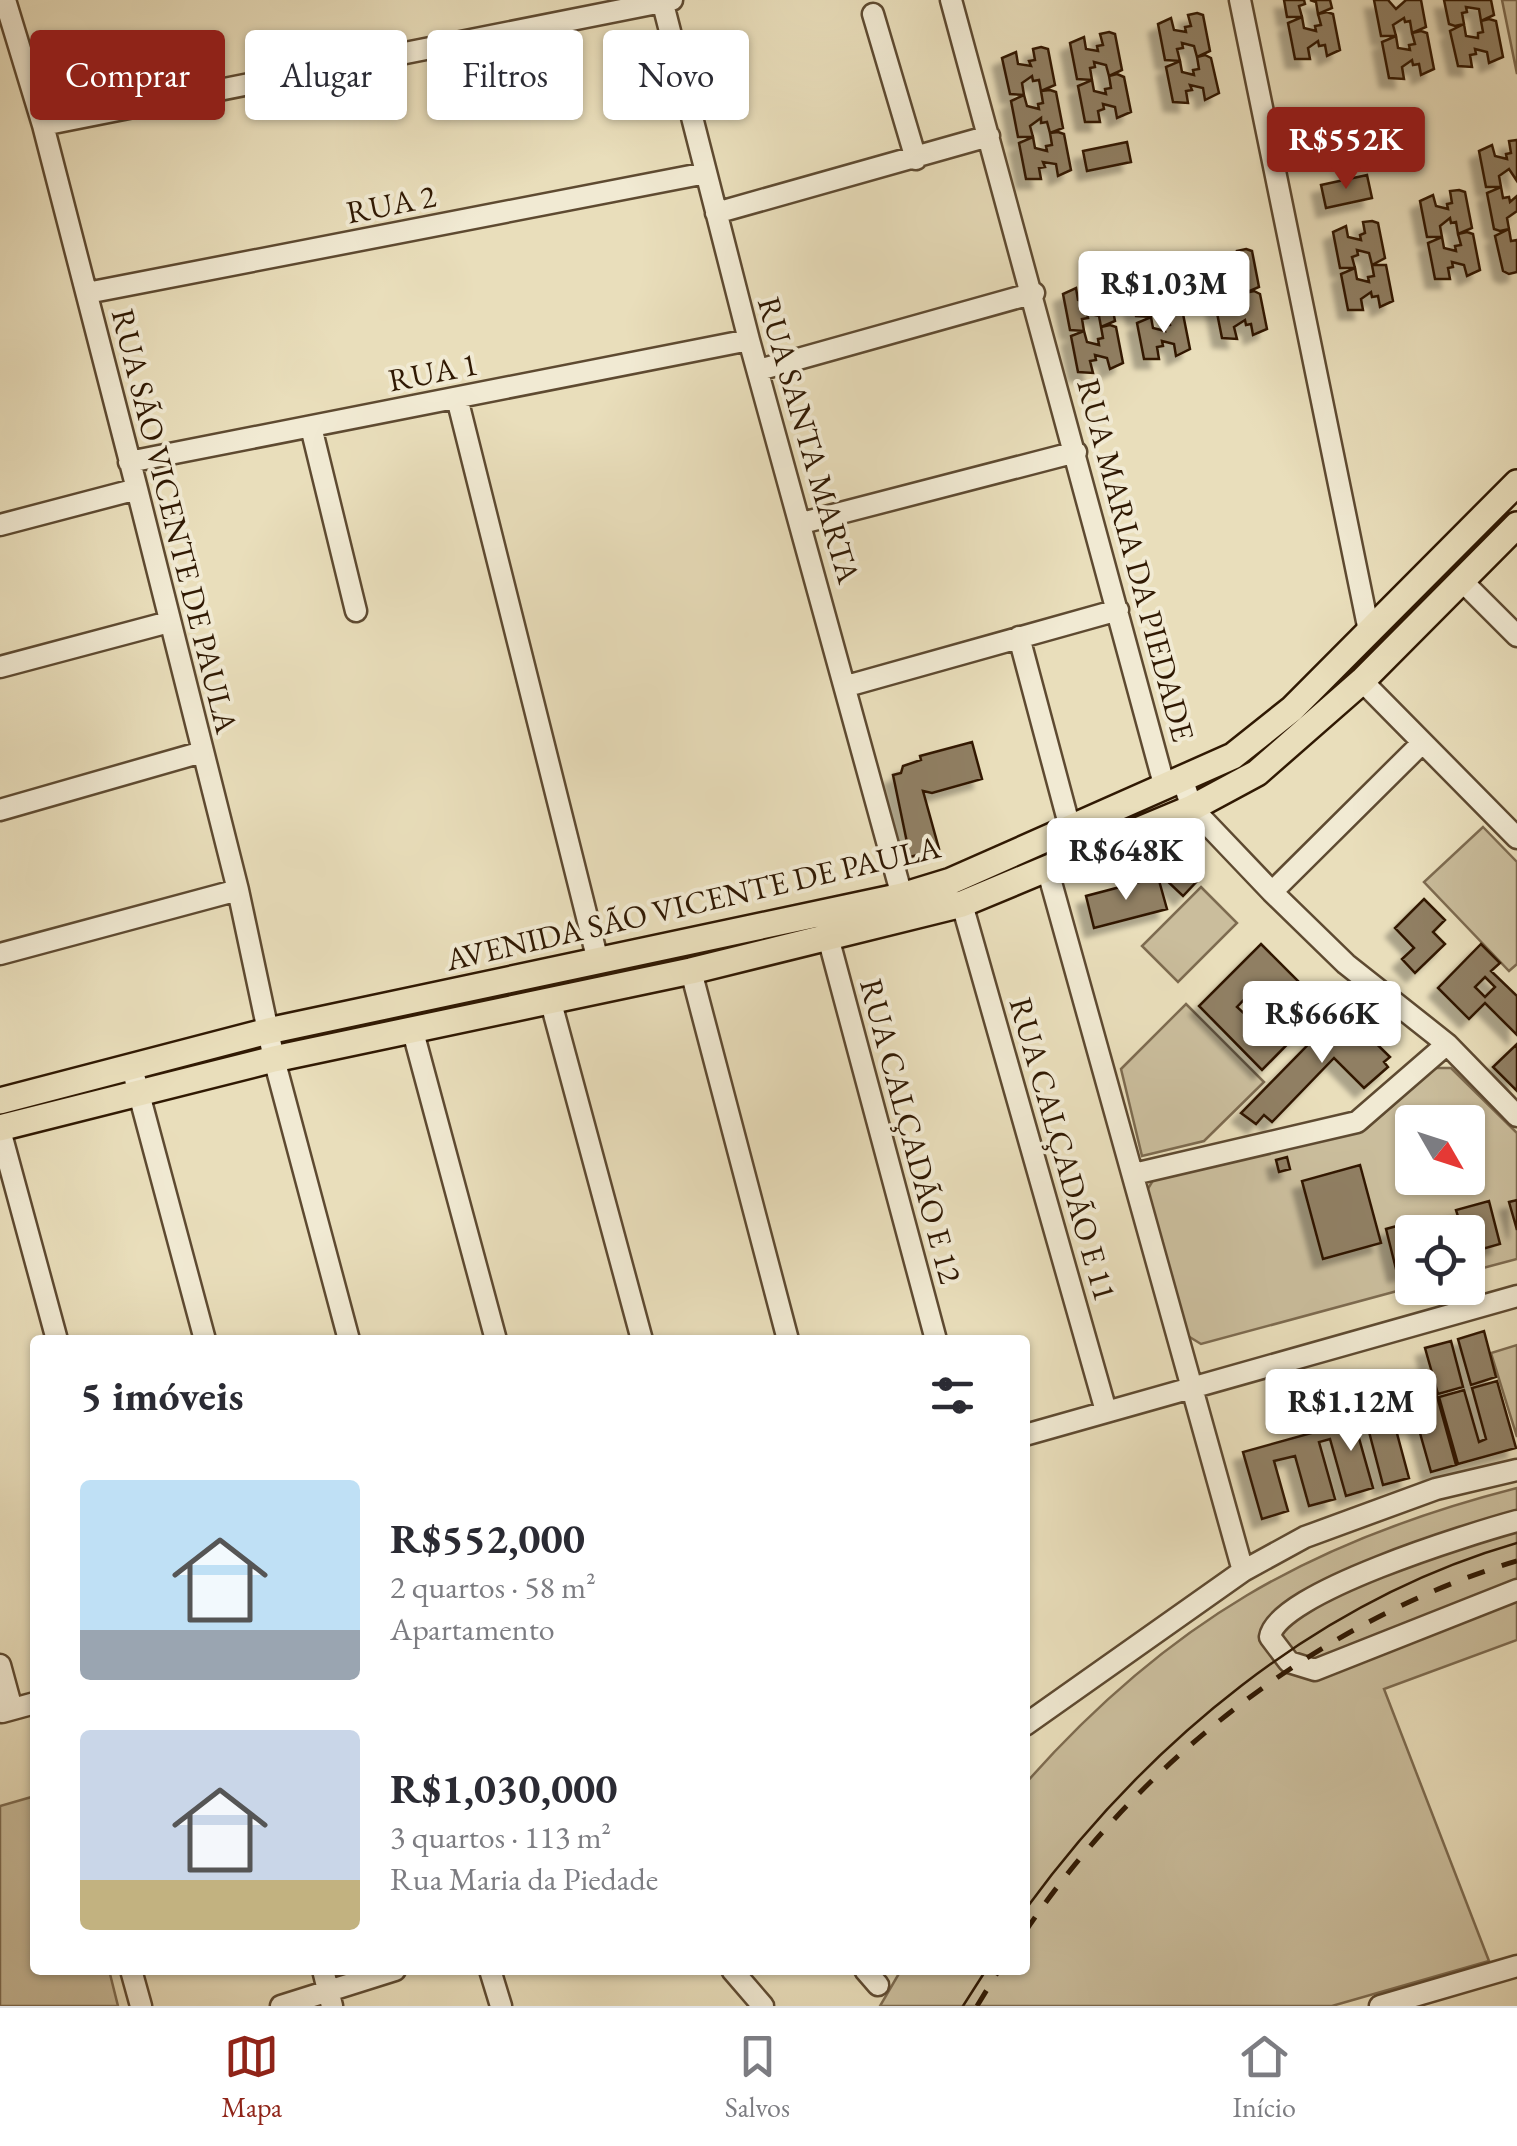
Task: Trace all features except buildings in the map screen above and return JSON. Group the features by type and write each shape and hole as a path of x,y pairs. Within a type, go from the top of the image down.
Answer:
{"main road":[{"name":"AVENIDA SÃO VICENTE DE PAULA","path":"0,1101 268,1030 902,896 950,880 1233,756 1264,734 1517,483"},
{"name":"AVENIDA SÃO VICENTE DE PAULA","path":"0,1129 274,1059 691,971 962,904 1192,808 1257,772 1362,682 1517,525"}],"street":[{"name":"RUA SÃO VICENTE DE PAULA","path":"5,0 43,125 137,488 238,890 274,1059 348,1335"},
{"name":"RUA MARIA DA PIEDADE","path":"950,0 1034,293 1118,610 1174,785 1192,808"},
{"path":"1240,0 1369,631"},
{"path":"43,125 666,1"},
{"name":"RUA SANTA MARTA","path":"666,1 749,340 902,896"},
{"path":"873,14 916,159"},
{"path":"716,213 989,136"},
{"name":"RUA 2","path":"86,293 706,173"},
{"path":"759,370 1034,293"},
{"name":"RUA 1","path":"129,462 749,340"},
{"path":"457,398 598,961"},
{"path":"311,427 356,611"},
{"path":"802,523 1076,452"},
{"path":"0,525 137,488"},
{"path":"1462,581 1517,636"},
{"path":"847,686 1118,610"},
{"path":"0,668 169,622"},
{"path":"1019,637 1070,828"},
{"path":"1362,682 1517,838"},
{"path":"1272,892 1422,743"},
{"path":"0,810 202,752"},
{"path":"1192,808 1346,964 1447,1044 1517,1116"},
{"path":"1047,868 1243,1571"},
{"path":"0,954 238,890"},
{"name":"RUA CALÇADÃO E 11","path":"962,904 1106,1411"},
{"name":"RUA CALÇADÃO E 12","path":"828,937 935,1335"},
{"path":"691,971 787,1335"},
{"path":"550,999 641,1335"},
{"path":"412,1028 495,1335"},
{"path":"1134,1174 1357,1122 1447,1044"},
{"path":"132,1067 205,1335"},
{"path":"0,1129 56,1335"},
{"path":"1030,1434 1517,1296"},
{"path":"1030,1722 1243,1571 1305,1538 1436,1489 1517,1470"},
{"path":"1517,1522 1449,1539 1302,1603 1275,1622 1270,1638 1289,1662 1315,1670 1517,1590"},
{"path":"0,1665 6,1710"},
{"path":"1380,2006 1517,1966"},
{"path":"132,1975 141,2006"},
{"path":"281,2006 330,1999 383,1975"},
{"path":"492,1975 501,2006"},
{"path":"736,1975 763,2006"}],"shaded area":[{"path":"1502,0 1517,0 1517,74"},
{"path":"1483,827 1517,862 1517,964 1509,971 1424,882"},
{"path":"1201,887 1237,923 1178,982 1142,946"},
{"path":"1186,1004 1264,1082 1204,1141 1142,1156 1121,1069"},
{"path":"1435,1068 1451,1068 1517,1133 1517,1259 1485,1267 1485,1215 1395,1215 1395,1292 1201,1344 1188,1336 1146,1192 1155,1177 1366,1129"},
{"path":"1517,1345 1517,1437 1491,1353"},
{"path":"1517,1488 1517,1640 1384,1689 1489,1961 1332,2006 880,2006 898,1975 1030,1975 1030,1779 1078,1727 1133,1677 1247,1595 1308,1562 1442,1509"},
{"path":"30,1797 30,1975 110,1975 118,2006 0,2006 0,1806"}],"tram line":[{"path":"1030,1904 1125,1791 1181,1736 1241,1686 1372,1601 1443,1569 1517,1543"},
{"path":"963,2006 983,1975"}],"railway":[{"path":"1030,1925 1122,1810 1240,1704 1305,1659 1373,1620 1444,1587 1517,1561"},
{"path":"977,2006 996,1975"}]}
